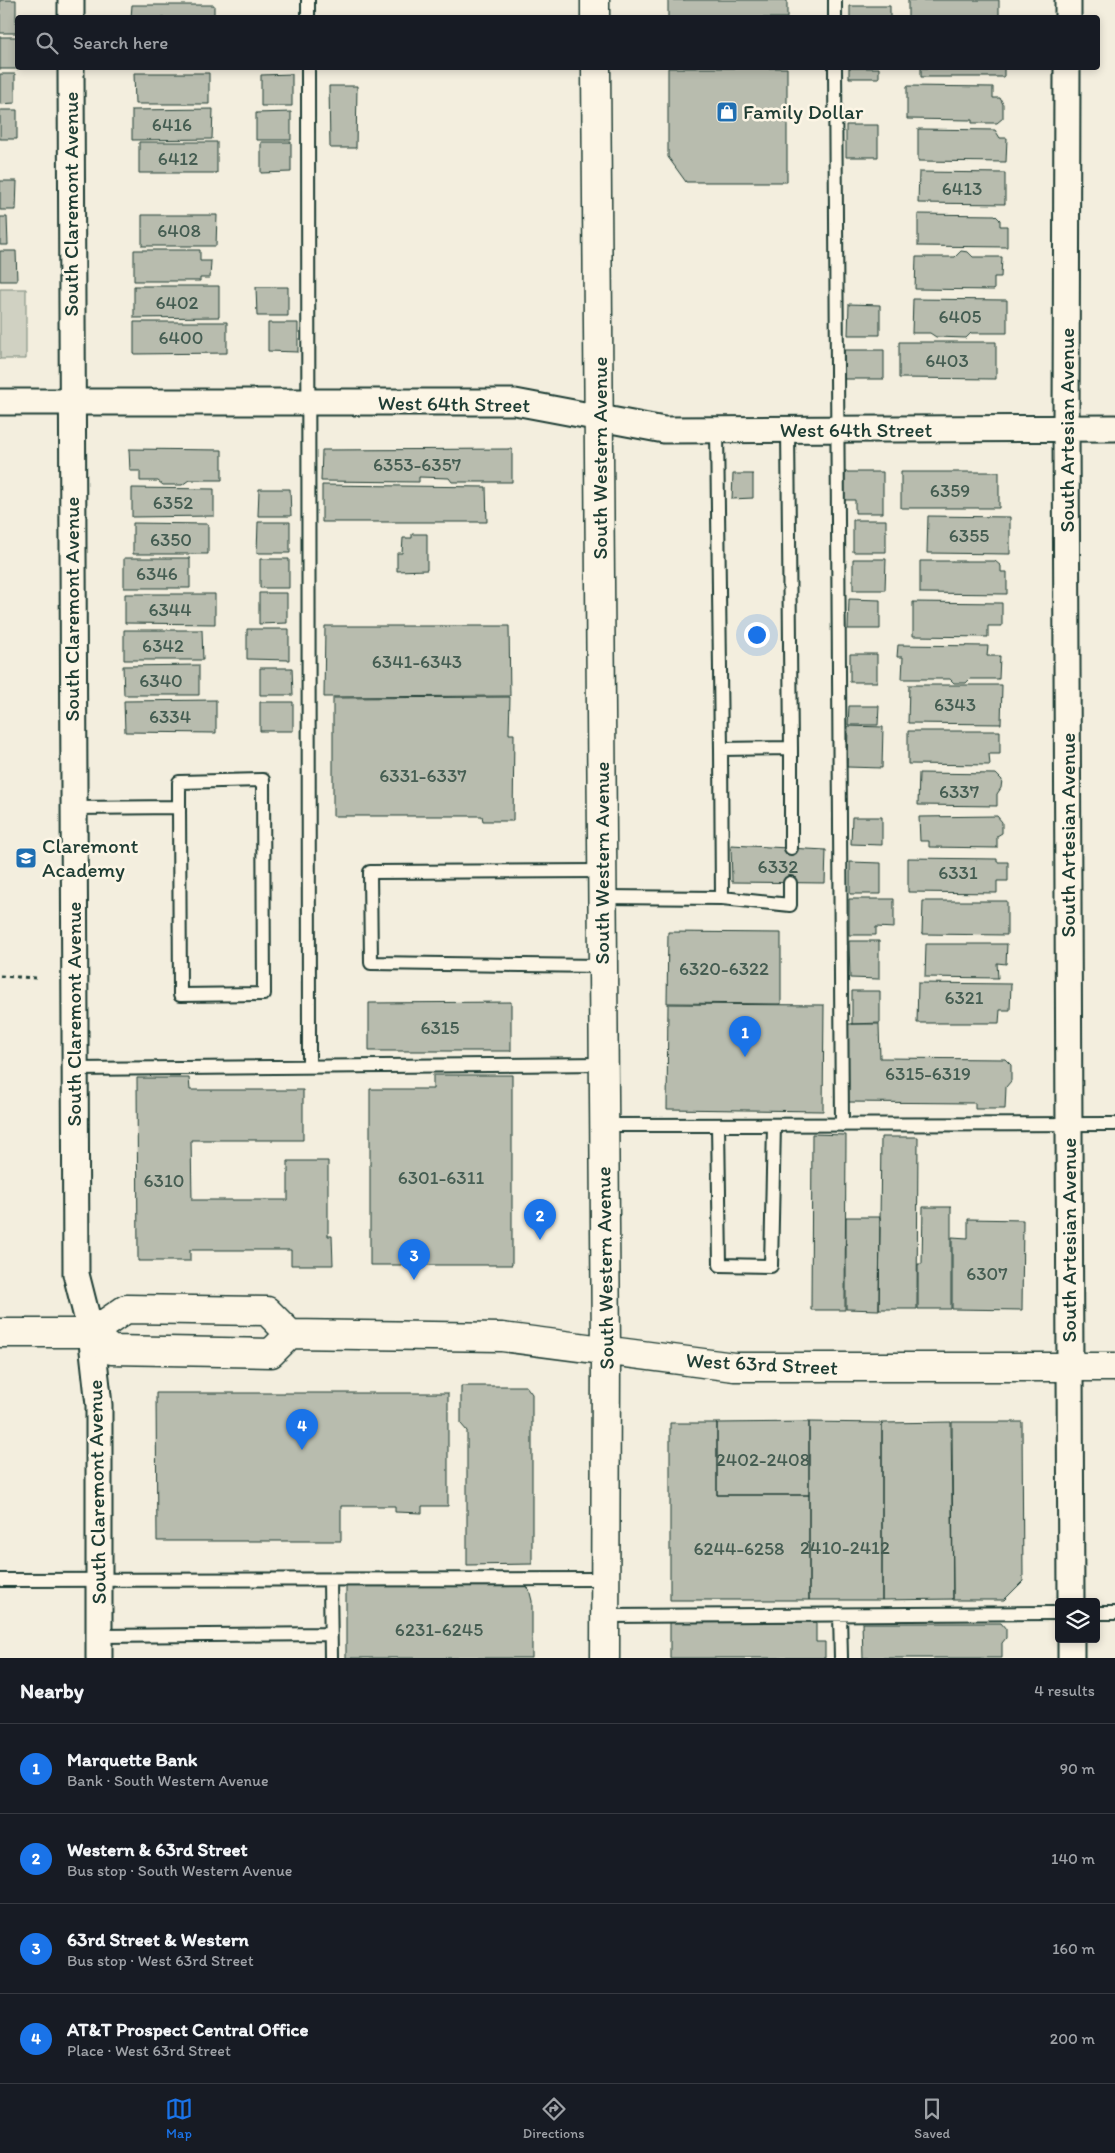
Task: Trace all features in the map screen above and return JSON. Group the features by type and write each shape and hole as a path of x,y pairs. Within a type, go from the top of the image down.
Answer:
{"main road":[{"path":"595,0 596,15"},
{"name":"South Western Avenue","path":"596,70 606,1351 605,1658"},
{"path":"0,1333 90,1333 126,1309 267,1311 290,1334 271,1353 111,1350 90,1333"},
{"name":"West 63rd Street","path":"290,1334 502,1337 734,1367 1115,1367"}],"street":[{"path":"71,0 71,15"},
{"path":"1068,0 1068,15"},
{"name":"South Claremont Avenue","path":"71,70 76,1274 90,1333 99,1405 99,1647"},
{"name":"South Artesian Avenue","path":"1067,70 1066,428 1071,1598"},
{"name":"West 64th Street","path":"0,402 515,402 664,430 1115,428"},
{"path":"1071,1643 1071,1658"}],"lane":[{"path":"308,0 308,15"},
{"path":"835,0 835,15"},
{"path":"308,70 309,1066"},
{"path":"835,70 842,1125"},
{"path":"717,430 722,898"},
{"path":"788,430 791,848"},
{"path":"721,749 791,748"},
{"path":"263,780 264,994 180,995 180,808 179,782 263,780"},
{"path":"73,808 180,808"},
{"path":"602,966 371,963 370,872 602,884 790,904 790,883"},
{"path":"75,1069 603,1064"},
{"path":"603,1125 1115,1124"},
{"path":"718,1125 720,1265 771,1266 774,1125"},
{"path":"0,1580 605,1579"},
{"path":"330,1580 330,1658"},
{"path":"605,1616 1055,1613"},
{"path":"1100,1613 1115,1613"},
{"path":"840,1614 841,1658"},
{"path":"99,1647 330,1634"}],"path":[{"path":"0,976 36,978"}],"shaded area":[{"path":"0,289 26,289 26,359 0,359"}],"building":[{"path":"0,0 16,0 15,33 0,33"},
{"path":"668,0 787,0 787,15 668,15"},
{"path":"908,0 999,0 999,15 908,15"},
{"path":"132,5 214,5 214,15 131,15"},
{"path":"850,6 890,6 890,15 850,15"},
{"path":"0,37 15,37 15,69 0,69"},
{"name":"Family Dollar","path":"668,70 787,70 787,182 686,182 668,157"},
{"path":"849,70 879,70 879,78 849,78"},
{"path":"921,70 1004,70 1004,77 921,77"},
{"path":"134,73 209,73 209,104 135,104"},
{"path":"0,74 15,74 15,103 0,104"},
{"path":"292,74 292,106 261,106 261,75"},
{"path":"329,86 357,86 356,148 330,148"},
{"path":"907,86 993,87 993,98 1000,98 1003,104 1003,118 997,123 972,123 972,120 907,119"},
{"path":"213,109 212,139 132,140 132,110"},
{"path":"0,110 17,110 17,139 0,139"},
{"path":"291,112 291,140 256,140 256,113"},
{"path":"846,125 878,125 878,157 846,157"},
{"path":"918,129 995,130 1000,138 1007,138 1006,162 918,161"},
{"path":"139,142 217,142 217,173 139,173"},
{"path":"261,142 291,142 291,172 261,173"},
{"path":"919,172 1005,173 1005,204 918,203"},
{"path":"0,181 17,181 16,210 0,210"},
{"path":"918,214 995,215 1000,220 1000,226 1007,226 1007,247 918,246"},
{"path":"142,215 217,215 216,246 142,246"},
{"path":"0,217 7,217 8,245 0,245"},
{"path":"134,250 200,250 200,261 211,261 210,278 200,278 200,281 134,281"},
{"path":"0,251 16,251 17,281 0,281"},
{"path":"961,251 968,252 973,257 1002,257 1001,277 994,277 994,290 915,289 916,257 955,257"},
{"path":"134,286 219,286 219,317 134,318"},
{"path":"256,287 288,287 288,316 257,316"},
{"path":"913,299 1007,300 1007,333 971,333 966,338 936,337 930,333 912,333"},
{"path":"849,304 880,305 880,335 848,335"},
{"path":"134,322 227,322 227,353 134,354"},
{"path":"268,323 298,323 298,352 268,351"},
{"path":"899,342 996,342 996,379 899,378"},
{"path":"844,350 884,350 884,379 844,379"},
{"path":"129,449 222,450 222,480 189,480 182,485 163,485 158,481 140,481 140,471 130,471"},
{"path":"512,449 512,482 452,482 449,478 419,477 419,482 321,481 322,450"},
{"path":"845,472 883,472 883,513 855,513 855,500 844,500"},
{"path":"901,472 999,472 999,508 901,508"},
{"path":"733,474 753,474 753,498 732,499"},
{"path":"322,485 486,487 487,522 322,522"},
{"path":"132,488 214,489 214,516 132,517"},
{"path":"259,489 290,489 291,516 258,516"},
{"path":"928,516 1010,517 1010,554 927,553"},
{"path":"853,520 886,520 886,552 853,552"},
{"path":"258,522 290,522 290,553 257,553"},
{"path":"133,523 208,524 208,554 133,554"},
{"path":"412,534 427,534 427,570 397,571 397,553 402,553 403,538 412,538"},
{"path":"124,558 190,558 190,588 124,588"},
{"path":"260,559 289,559 289,588 260,588"},
{"path":"853,559 886,559 885,590 853,590"},
{"path":"920,561 995,561 1001,566 1001,572 1007,572 1007,594 920,593"},
{"path":"259,593 287,593 287,623 259,624"},
{"path":"125,594 215,594 215,624 125,623"},
{"path":"849,599 880,600 880,629 848,629"},
{"path":"913,602 1002,603 1002,626 988,626 988,637 913,636"},
{"path":"325,626 509,626 510,696 324,697"},
{"path":"247,629 289,629 289,660 247,659"},
{"path":"124,630 202,630 203,660 124,660"},
{"path":"898,645 988,646 987,656 1000,656 999,679 970,679 966,683 954,683 950,679 902,679 903,657 897,657"},
{"path":"850,654 877,654 877,682 850,682"},
{"path":"199,665 199,695 124,695 123,666"},
{"path":"260,668 292,668 293,695 260,695"},
{"path":"909,685 1002,685 1001,724 908,723"},
{"path":"510,697 509,734 514,734 513,821 483,821 482,816 333,816 333,698"},
{"path":"216,700 216,733 125,732 124,701"},
{"path":"260,702 293,702 293,731 260,731"},
{"path":"849,706 879,706 878,725 848,725"},
{"path":"848,726 883,727 882,768 847,767"},
{"path":"908,731 1000,731 1000,754 989,754 990,765 908,764"},
{"path":"919,773 996,774 1002,780 1001,788 997,794 997,806 918,805"},
{"path":"997,816 1002,822 1002,833 997,836 997,848 929,847 929,841 920,841 919,817"},
{"path":"852,817 882,817 882,845 851,844"},
{"path":"731,845 826,850 825,883 732,882"},
{"path":"908,858 997,859 997,862 1008,862 1008,881 997,881 997,893 908,892"},
{"path":"850,862 881,863 881,894 850,894"},
{"path":"849,899 894,899 894,928 876,927 876,935 849,935"},
{"path":"923,901 1007,901 1007,935 922,934"},
{"path":"668,932 781,933 781,1004 667,1003"},
{"path":"849,941 879,941 879,979 850,978"},
{"path":"926,944 1007,944 1006,964 997,963 998,978 925,977"},
{"path":"918,983 1011,984 1010,1010 1000,1010 999,1023 917,1023"},
{"path":"852,991 880,991 880,1023 852,1024"},
{"path":"511,1002 511,1051 369,1051 369,1003"},
{"path":"668,1004 824,1005 823,1111 667,1109"},
{"path":"847,1024 879,1024 880,1058 1005,1059 1011,1065 1011,1081 1006,1087 1005,1109 975,1109 975,1103 845,1102"},
{"path":"433,1075 512,1075 512,1265 370,1265 370,1089 433,1089"},
{"path":"137,1078 189,1078 190,1090 303,1090 303,1140 191,1140 192,1200 288,1200 288,1161 328,1161 328,1236 332,1236 333,1265 291,1265 291,1250 190,1250 190,1261 138,1261"},
{"path":"812,1134 846,1135 845,1310 811,1310"},
{"path":"881,1137 918,1137 917,1309 879,1309"},
{"path":"923,1207 951,1207 951,1309 918,1309 918,1264 922,1264"},
{"path":"846,1217 880,1217 879,1310 846,1309"},
{"path":"968,1219 1023,1220 1022,1310 952,1309 952,1237 968,1238"},
{"path":"461,1386 526,1386 532,1394 532,1564 467,1565 467,1431 461,1424"},
{"path":"156,1393 448,1393 448,1506 422,1506 422,1513 395,1512 395,1506 341,1506 341,1541 157,1541"},
{"path":"809,1422 809,1495 717,1495 717,1423"},
{"path":"809,1422 882,1423 882,1600 809,1600"},
{"path":"951,1422 953,1599 882,1600 882,1423"},
{"path":"952,1422 1022,1422 1023,1581 1004,1600 953,1600"},
{"path":"670,1423 717,1423 717,1495 809,1495 809,1600 670,1600"},
{"path":"519,1580 529,1589 532,1601 532,1658 346,1658 346,1585"},
{"path":"670,1622 816,1622 816,1642 825,1642 825,1658 670,1658"},
{"path":"862,1623 1001,1623 1006,1629 1006,1638 1002,1643 1002,1658 863,1658"}],"place":[{"name":"Family Dollar","path":"727,112"},
{"name":"Claremont Academy","path":"26,858"},
{"name":"Marquette Bank","path":"745,1057"},
{"name":"Western & 63rd Street","path":"540,1240"},
{"name":"63rd Street & Western","path":"414,1280"},
{"name":"AT&T Prospect Central Office","path":"302,1450"}]}
